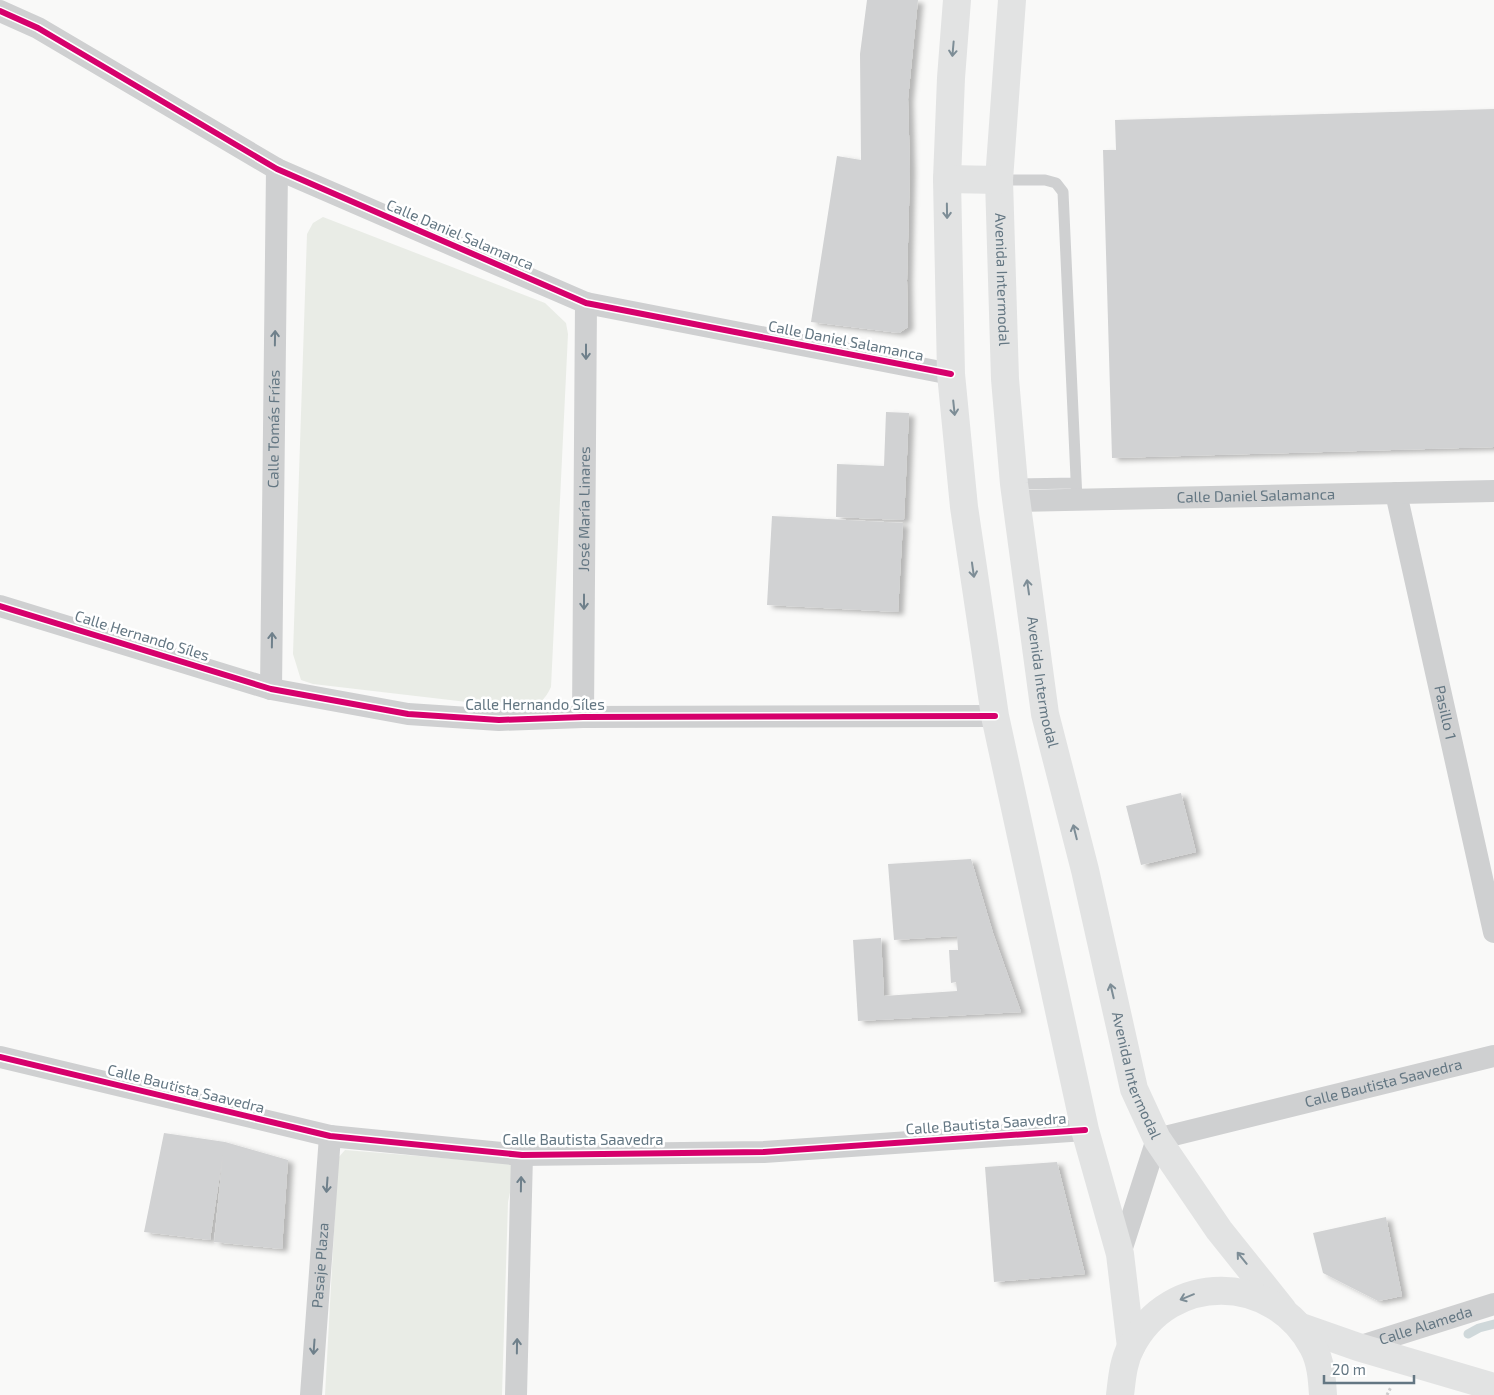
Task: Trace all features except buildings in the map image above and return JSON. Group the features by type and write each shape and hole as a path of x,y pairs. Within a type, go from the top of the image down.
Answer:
{"main road":[{"path":"957,0 950,78 947,179 951,374 964,508 995,716 1085,1130 1120,1254 1127,1356 1120,1395"},
{"name":"Avenida Intermodal","path":"1012,0 998,180 1005,379 1016,493 1045,714 1085,870 1134,1089 1157,1139 1219,1230 1314,1348 1322,1372 1324,1395"},
{"path":"947,179 998,180"},
{"path":"1101,1395 1148,1322 1171,1303 1198,1292 1228,1290 1257,1296 1292,1319 1358,1347 1494,1387"}],"street":[{"name":"Calle Daniel Salamanca","path":"0,11 38,28 277,169 586,303 951,374"},
{"name":"Calle Tomás Frías","path":"271,689 277,169"},
{"name":"José María Linares","path":"583,717 586,303"},
{"name":"Calle Daniel Salamanca","path":"1016,493 1077,491 1396,494 1494,491"},
{"name":"Pasillo 1","path":"1396,494 1494,932"},
{"name":"Calle Hernando Síles","path":"0,606 271,689 408,714 499,720 583,717 995,716"},
{"name":"Calle Bautista Saavedra","path":"0,1056 330,1136 522,1155 764,1152 1085,1130"},
{"name":"Calle Bautista Saavedra","path":"1157,1139 1494,1056"},
{"name":"Pasaje Plaza","path":"310,1395 330,1136"},
{"path":"1120,1254 1157,1139"},
{"path":"516,1395 522,1155"},
{"name":"Calle Alameda","path":"1358,1347 1494,1304"}],"lane":[{"path":"998,180 1045,180 1056,183 1063,192 1077,491"}],"shaded area":[{"path":"323,217 545,303 566,323 568,334 551,687 544,699 538,704 526,709 313,684 301,680 293,654 307,234 313,223"},
{"path":"345,1150 516,1164 508,1202 502,1395 325,1395 338,1158"}],"waterway":[{"path":"1468,1334 1479,1328 1494,1324"}],"cycle path":[{"path":"0,11 38,28 277,169 586,303 951,374"},
{"path":"0,606 271,689 408,714 499,720 583,717 995,716"},
{"path":"0,1057 330,1136 522,1155 764,1152 1085,1130"}]}
